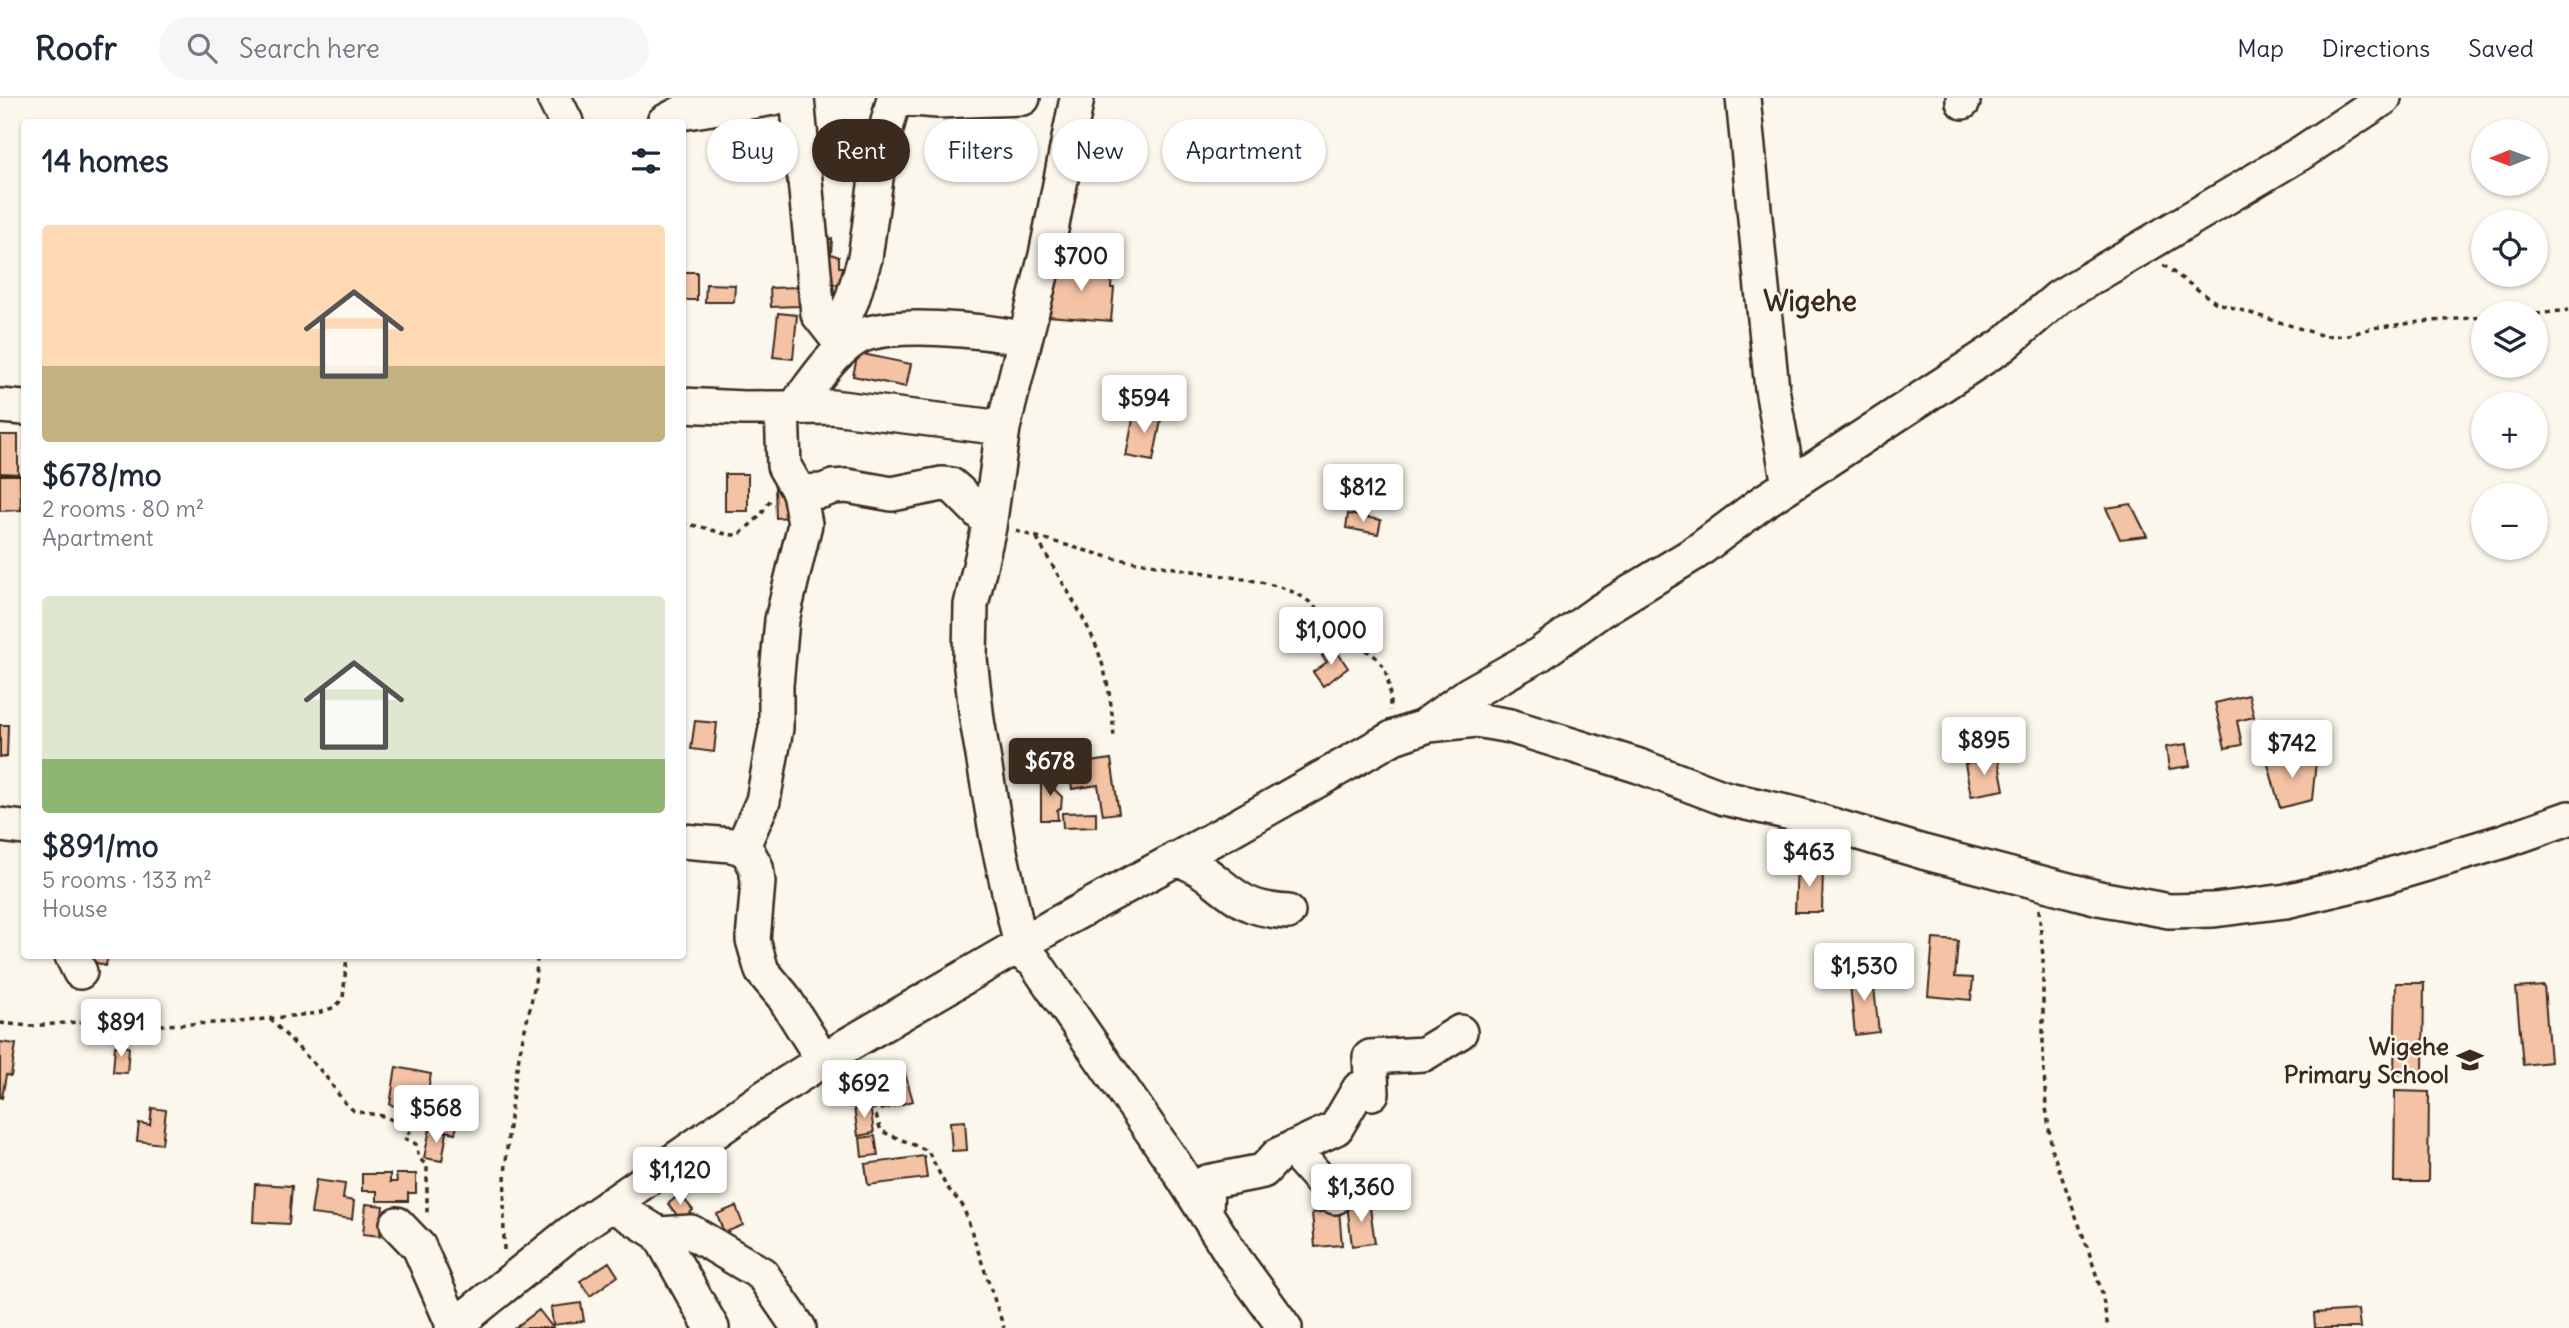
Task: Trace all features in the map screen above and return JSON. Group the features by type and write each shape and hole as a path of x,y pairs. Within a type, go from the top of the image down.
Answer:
{"street":[{"path":"554,98 564,119"},
{"path":"657,119 659,98"},
{"path":"670,119 681,113 774,98"},
{"path":"797,98 818,314 840,342"},
{"path":"742,848 763,801 776,729 776,685 782,620 805,524 791,479 788,408 840,342 865,258 879,157 894,98"},
{"path":"901,98 938,102 1023,98"},
{"path":"1077,98 1049,243 1003,428 989,522 971,605 970,659 977,720 1018,947 1034,961 1173,1162 1236,1261 1285,1328"},
{"path":"1743,98 1773,389 1788,485"},
{"path":"397,1224 409,1235 425,1261 453,1327 569,1234 743,1112 823,1060 1175,859 1409,732 1540,654 1600,611 1695,553 1788,485 2003,345 2059,297 2301,153 2384,98"},
{"path":"840,342 877,331 942,328 1026,339"},
{"path":"686,405 832,407 1003,428"},
{"path":"0,406 21,408"},
{"path":"791,479 822,491 847,486 892,494 942,484 951,485 989,522"},
{"path":"1409,732 1476,720 1510,726 1639,766 1724,797 2099,898 2169,911 2214,910 2286,901 2366,882 2504,841 2569,818"},
{"path":"0,825 21,828"},
{"path":"686,841 742,848 749,854 758,882 753,940 762,971 783,996 823,1060"},
{"path":"1175,859 1188,861 1245,902 1264,909 1288,912"},
{"path":"1206,1214 1207,1182 1263,1171 1278,1154 1336,1128 1359,1089 1372,1093 1370,1057 1424,1054 1460,1032"},
{"path":"1292,1148 1335,1197"},
{"path":"611,1204 659,1234 712,1328"},
{"path":"659,1234 691,1232 762,1274 799,1328"}],"path":[{"path":"2136,252 2166,267 2215,302 2324,336 2349,335 2372,328 2420,322 2471,318"},
{"path":"2548,313 2569,310"},
{"path":"686,525 729,536 739,536 761,515 773,495 791,479"},
{"path":"989,522 1112,558 1276,585 1305,598 1316,608 1329,630 1339,640 1372,654 1382,663 1409,732"},
{"path":"1037,538 1097,649 1112,708 1114,739"},
{"path":"2037,881 2043,957 2046,1107 2052,1150 2102,1293 2108,1328"},
{"path":"0,1023 31,1026 77,1023 165,1025 270,1020 318,1013 335,1007 343,998 346,959"},
{"path":"509,1283 504,1263 505,1154 518,1059 528,1023 537,959"},
{"path":"270,1020 324,1074 354,1111 383,1116 413,1129 404,1138 416,1144 419,1158 427,1167 425,1261"},
{"path":"823,1060 849,1076 870,1096 881,1131 928,1151 946,1185 963,1206 1004,1328"}],"building":[{"path":"810,238 832,239 831,254 839,257 839,267 845,267 844,285 809,284"},
{"path":"1054,264 1112,271 1111,288 1114,288 1111,321 1048,316"},
{"path":"686,272 697,272 697,300 686,300"},
{"path":"706,284 735,285 734,302 705,302"},
{"path":"798,287 799,306 771,307 770,288"},
{"path":"778,313 797,315 793,359 773,357"},
{"path":"858,353 911,364 906,387 853,376"},
{"path":"1135,409 1162,415 1153,461 1126,456"},
{"path":"0,435 18,435 18,474 0,473"},
{"path":"725,474 748,474 748,511 725,511"},
{"path":"0,475 20,475 21,510 0,511"},
{"path":"775,485 791,485 792,517 776,518"},
{"path":"2131,504 2147,536 2120,539 2106,508"},
{"path":"1348,514 1381,520 1378,534 1346,528"},
{"path":"1334,647 1348,668 1323,686 1313,672 1327,662 1322,656"},
{"path":"2249,695 2254,717 2237,721 2242,745 2225,748 2215,703"},
{"path":"695,721 717,723 714,752 691,749"},
{"path":"0,725 8,725 7,757 0,757"},
{"path":"2187,744 2190,766 2169,769 2166,747"},
{"path":"2266,757 2316,761 2312,800 2280,808"},
{"path":"1998,758 2004,790 1971,796 1965,764"},
{"path":"1111,759 1119,813 1103,815 1098,785 1072,789 1069,765"},
{"path":"1041,774 1055,774 1055,790 1062,797 1061,808 1057,810 1058,820 1041,820"},
{"path":"1096,812 1096,827 1063,828 1062,813"},
{"path":"1797,865 1823,866 1822,912 1795,912"},
{"path":"1933,939 1958,941 1955,977 1973,978 1971,1000 1928,996"},
{"path":"90,959 108,959 105,966"},
{"path":"1872,971 1879,1032 1855,1035 1849,974"},
{"path":"2396,983 2424,983 2423,1075 2394,1074"},
{"path":"2544,986 2550,1062 2523,1065 2516,988"},
{"path":"0,1042 16,1044 11,1076 6,1075 2,1098 0,1097"},
{"path":"115,1046 129,1047 127,1073 113,1072"},
{"path":"396,1067 431,1074 424,1111 390,1105"},
{"path":"904,1070 913,1101 881,1110 872,1079"},
{"path":"2395,1091 2429,1092 2428,1182 2394,1182"},
{"path":"436,1099 452,1103 449,1116 459,1119 455,1133 429,1127"},
{"path":"870,1105 874,1133 858,1136 854,1107"},
{"path":"152,1108 166,1110 162,1144 137,1141 139,1123 150,1125"},
{"path":"965,1121 967,1150 952,1151 950,1122"},
{"path":"430,1129 447,1132 442,1161 424,1158"},
{"path":"875,1136 878,1155 862,1157 860,1138"},
{"path":"924,1156 927,1178 868,1185 865,1164"},
{"path":"362,1174 390,1174 390,1182 397,1182 396,1174 416,1174 416,1193 408,1193 408,1201 377,1201 377,1191 362,1191"},
{"path":"316,1180 345,1184 343,1199 354,1201 352,1219 311,1214"},
{"path":"255,1184 292,1186 289,1224 253,1222"},
{"path":"680,1194 693,1210 681,1220 668,1204"},
{"path":"1369,1201 1375,1243 1352,1246 1347,1204"},
{"path":"366,1204 383,1206 380,1236 363,1234"},
{"path":"736,1206 743,1225 724,1233 717,1214"},
{"path":"1339,1210 1342,1245 1315,1247 1312,1213"},
{"path":"609,1262 618,1276 590,1296 580,1281"},
{"path":"581,1303 584,1321 553,1325 551,1307"},
{"path":"539,1310 553,1328 515,1328"},
{"path":"2358,1310 2360,1328 2315,1328 2314,1313"}],"place":[{"name":"Wigehe Primary School","path":"2470,1060"}],"district":[{"name":"Wigehe","path":"1810,301"}]}
